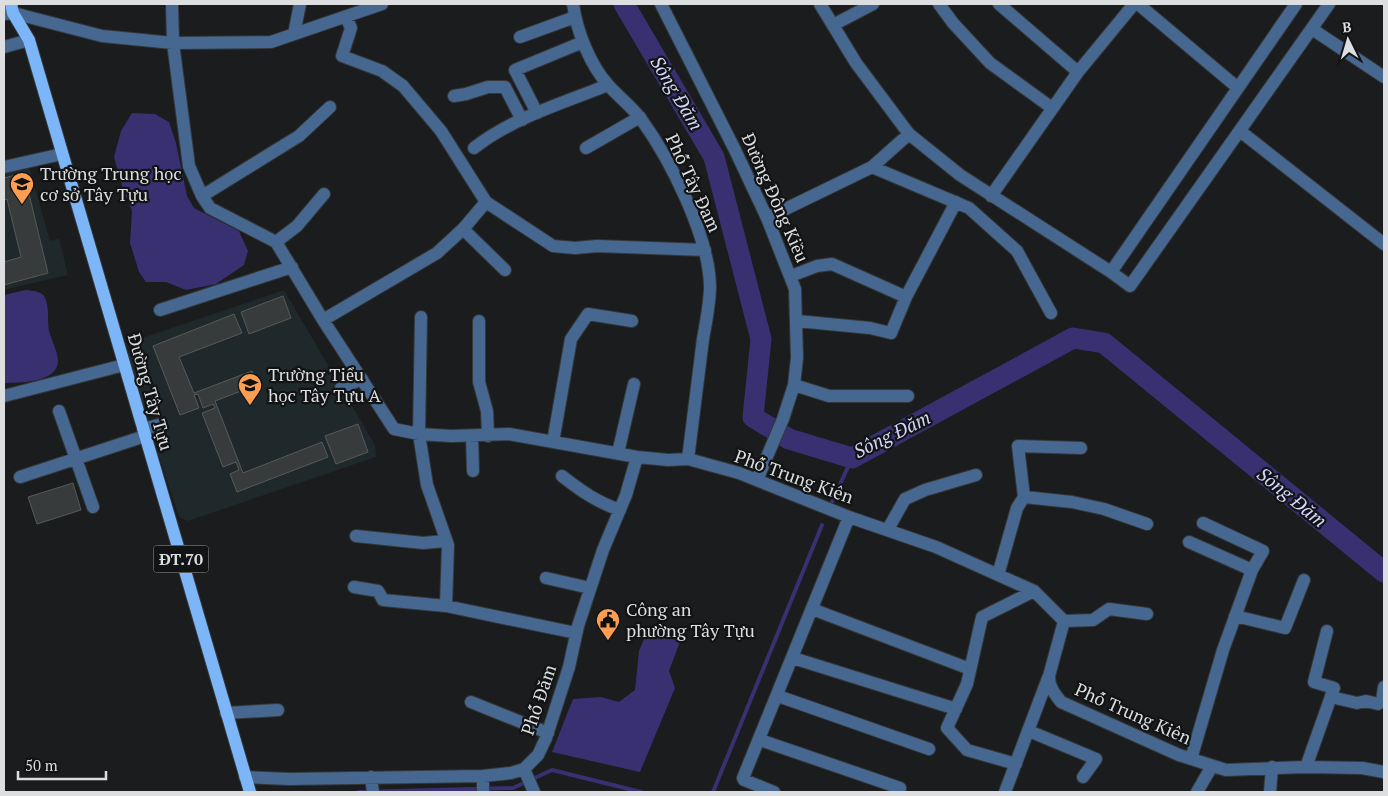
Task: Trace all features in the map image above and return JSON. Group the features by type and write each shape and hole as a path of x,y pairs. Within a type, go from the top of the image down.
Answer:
{"main road":[{"name":"Đường Tây Tựu","path":"9,10 29,40 250,792"}],"street":[{"path":"172,4 173,43 189,166 202,196 210,208 276,242 297,226 324,194"},
{"path":"294,34 300,4"},
{"path":"9,10 102,36 173,43 272,42 382,4"},
{"name":"Đường Đông Kiều","path":"660,4 735,150 767,218 795,290 797,358 794,385 757,480"},
{"path":"820,4 856,63 909,134 960,175 1112,272 1130,286 1329,4"},
{"path":"832,25 873,4"},
{"path":"939,4 953,23 990,63 1052,108"},
{"path":"999,4 1078,72"},
{"path":"991,196 1078,72 1134,4"},
{"path":"1138,4 1238,88"},
{"path":"1112,272 1238,88 1289,6"},
{"path":"520,36 574,10"},
{"name":"Phố Tây Đam","path":"574,10 583,42 595,66 608,85 640,117 668,161 688,205 705,250 710,286 688,460"},
{"path":"346,16 351,28 342,56 382,71 403,86 441,131 486,202 553,246 705,250"},
{"path":"1312,29 1384,77"},
{"path":"4,47 29,40"},
{"path":"537,113 515,70 583,42"},
{"path":"474,148 485,139 522,120 608,85"},
{"path":"454,96 488,87 505,87 522,120"},
{"path":"202,196 299,136 330,107"},
{"path":"586,148 640,117"},
{"path":"1240,131 1384,244"},
{"path":"767,218 872,167 909,134"},
{"path":"4,167 62,154"},
{"path":"872,167 969,208 1017,251 1051,313"},
{"path":"323,320 437,254 463,229 486,202"},
{"path":"797,321 870,328 890,333 906,296 956,202"},
{"path":"463,229 505,270"},
{"name":"Phố Trung Kiên","path":"276,242 323,320 394,429 419,434 472,436 509,434 637,457 688,460 740,473 847,516 936,547 1034,591 1064,621"},
{"path":"790,276 817,266 832,264 906,296"},
{"path":"160,310 292,267"},
{"path":"553,442 571,339 588,314 632,321"},
{"path":"421,317 419,434 427,485 448,545 446,606"},
{"path":"479,321 479,382 487,411 488,436"},
{"path":"4,396 124,365"},
{"path":"341,388 362,379"},
{"path":"618,453 634,384"},
{"path":"794,385 829,396 908,396"},
{"path":"59,411 93,507"},
{"path":"20,477 76,459 158,425"},
{"path":"472,436 473,471"},
{"path":"998,575 1017,508 1024,497 1018,446 1081,448"},
{"name":"Phố Đăm","path":"525,771 538,755 548,733 570,667 576,633 590,588 603,550 626,496 637,457"},
{"path":"888,529 905,499 925,490 976,475"},
{"path":"562,476 586,495 620,510"},
{"path":"1024,497 1072,502 1104,509 1147,524"},
{"path":"768,790 743,778 778,696 847,516"},
{"path":"1191,759 1223,650 1252,570 1263,551 1203,523"},
{"path":"356,536 422,542 446,541"},
{"path":"1189,542 1252,570"},
{"path":"546,578 590,588"},
{"path":"1235,616 1285,628 1304,580"},
{"path":"354,588 378,591 383,600 446,606 576,633"},
{"path":"1016,764 967,750 947,728 967,684 982,617 1034,591"},
{"path":"1005,792 1049,676 1064,621 1093,620 1109,609 1147,614"},
{"path":"812,610 970,669"},
{"path":"1306,767 1334,688 1314,682 1327,631"},
{"path":"793,658 956,709"},
{"name":"Phố Trung Kiên","path":"1049,676 1049,685 1061,702 1179,755 1212,766 1226,770 1306,767 1362,768 1384,772"},
{"path":"1331,697 1357,703 1366,701 1378,704 1382,701 1384,687"},
{"path":"778,696 929,749"},
{"path":"471,702 548,733"},
{"path":"226,713 278,710"},
{"path":"1029,731 1096,759 1083,777"},
{"path":"760,740 900,788"},
{"path":"1197,792 1212,766"},
{"path":"1270,792 1272,767"},
{"path":"245,777 372,783 483,783 525,771 534,792"}],"shaded area":[{"path":"132,113 155,114 169,122 176,143 187,196 194,208 239,231 248,251 244,265 216,284 186,290 166,282 146,282 139,272 130,243 132,211 123,189 114,157 121,131"},
{"name":"Trường Trung học cơ sở Tây Tựu","path":"29,166 50,241 59,238 68,275 4,290 4,171"},
{"path":"26,290 40,293 46,300 49,331 58,360 57,368 52,373 37,380 4,383 4,295"},
{"name":"Trường Tiểu học Tây Tựu A","path":"284,290 375,445 376,457 188,521 179,517 158,453 162,440 158,425 152,408 142,404 127,355 133,341"},
{"path":"649,627 684,631 669,671 675,688 640,772 552,752 573,699 601,697 619,702 635,690 639,651"}],"building":[{"path":"24,173 48,273 4,285 4,262 21,257 7,199 4,200 4,178"},
{"path":"283,296 291,318 249,334 241,312"},
{"path":"234,314 242,333 179,357 194,393 252,371 257,385 215,401 243,473 322,442 328,457 237,492 230,474 239,470 236,462 223,467 202,413 215,408 213,404 203,408 198,394 194,395 199,408 180,415 153,346"},
{"path":"358,424 368,452 336,464 325,436"},
{"path":"73,483 81,510 37,524 28,497"}],"waterway":[{"name":"Sông Đăm","path":"624,4 714,157 761,339 753,417 789,439 852,458 1073,338 1104,343 1384,572"},
{"path":"832,502 852,458"},
{"path":"713,792 822,525"},
{"path":"359,792 513,788 552,770 641,792"}],"place":[{"name":"Trường Trung học cơ sở Tây Tựu","path":"22,205"},
{"name":"Trường Tiểu học Tây Tựu A","path":"250,406"},
{"name":"Công an phường Tây Tựu","path":"608,641"}]}
